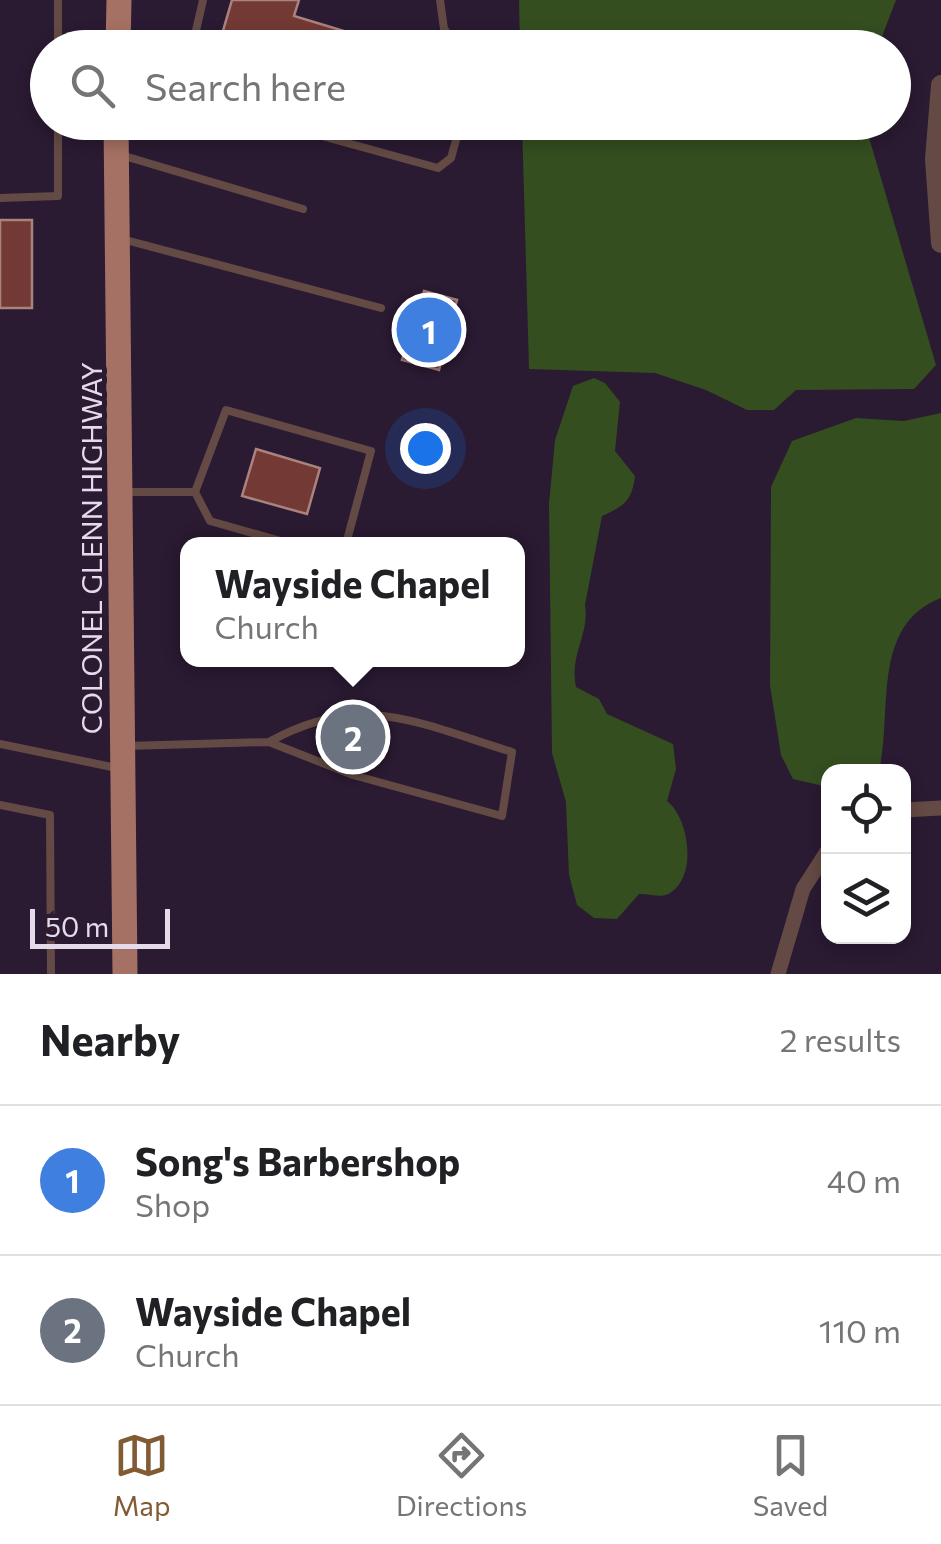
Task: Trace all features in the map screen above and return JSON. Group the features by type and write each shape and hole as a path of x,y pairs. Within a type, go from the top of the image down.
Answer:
{"main road":[{"path":"118,30 119,0"},
{"name":"COLONEL GLENN HIGHWAY","path":"116,140 126,974"}],"street":[{"path":"941,85 935,159 941,243"},
{"path":"911,810 941,808"},
{"path":"778,974 803,890 826,854"}],"lane":[{"path":"58,0 58,30"},
{"path":"196,30 203,0"},
{"path":"440,0 445,30"},
{"path":"0,198 58,196 58,140"},
{"path":"336,140 438,168 451,158 456,140"},
{"path":"116,154 303,209"},
{"path":"118,238 380,308"},
{"path":"266,537 210,521 195,492 226,410 371,451 348,537"},
{"path":"122,492 195,492"},
{"path":"0,744 122,758 269,742 296,726 364,712 512,752 502,816 353,775 269,742"},
{"path":"0,805 50,815 52,974"}],"green space":[{"path":"519,0 896,0 885,30 520,30"},
{"path":"522,140 870,140 936,365 914,389 796,390 774,410 747,410 706,390 655,373 529,369"},
{"path":"594,378 605,383 620,402 615,451 635,476 626,502 602,516 575,664 576,687 599,699 607,714 673,744 676,769 667,801 681,820 687,847 679,885 667,895 639,894 617,919 594,918 577,905 569,875 566,802 552,753 549,504 555,440 573,386"},
{"path":"941,413 941,598 919,611 903,628 894,649 880,764 821,764 821,785 793,779 781,755 770,685 771,487 792,441 856,418 904,421"}],"building":[{"path":"232,0 299,0 294,16 340,30 223,30"},
{"path":"0,220 32,220 32,308 0,308"},
{"path":"424,291 457,300 439,370 402,360 409,337 393,333 399,310 418,315"},
{"path":"256,449 320,468 307,514 242,496"}],"place":[{"name":"Song's Barbershop","path":"429,330"},
{"name":"Wayside Chapel","path":"353,737"}]}
